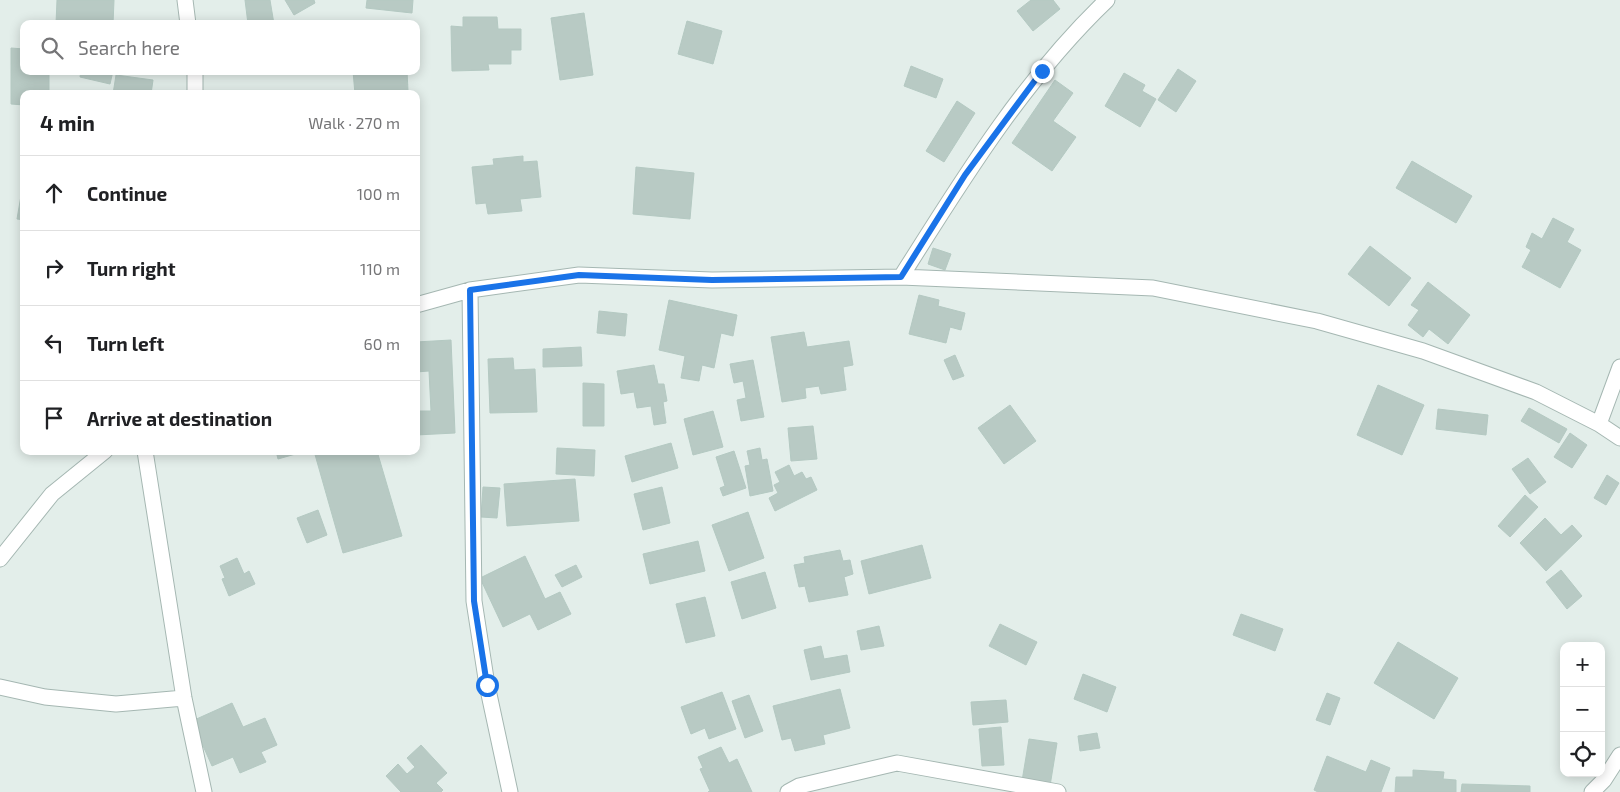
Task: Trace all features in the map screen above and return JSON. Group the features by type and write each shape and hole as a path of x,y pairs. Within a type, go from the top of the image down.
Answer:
{"street":[{"path":"185,0 188,20"},
{"path":"901,277 965,175 1042,71 1107,0"},
{"path":"195,75 195,90"},
{"path":"420,303 470,290 579,275 712,280 901,277 1153,288 1317,321 1423,351 1536,392 1599,424 1620,438"},
{"path":"470,290 474,601 487,685 510,792"},
{"path":"1599,424 1620,367"},
{"path":"0,560 52,494 100,455"},
{"path":"146,455 184,698 204,792"},
{"path":"0,687 45,697 116,704 184,698"},
{"path":"1592,792 1604,780 1620,755"},
{"path":"788,792 798,786 897,763 1058,792"}],"building":[{"path":"57,0 114,0 113,20 56,20"},
{"path":"245,0 270,0 273,20 248,20"},
{"path":"285,0 314,0 315,3 294,15"},
{"path":"367,0 413,0 412,13 366,8"},
{"path":"1031,0 1053,0 1060,9 1033,31 1017,11"},
{"path":"584,13 593,75 560,80 551,18"},
{"path":"463,17 497,17 498,29 521,29 521,50 511,50 511,64 488,64 489,70 452,71 451,26 463,27"},
{"path":"687,21 722,31 713,64 678,54"},
{"path":"11,48 20,49 20,75 49,75 49,90 20,90 20,105 11,104"},
{"path":"911,66 943,79 936,98 904,86"},
{"path":"1178,69 1196,81 1176,112 1158,100"},
{"path":"1124,73 1145,85 1142,91 1156,99 1140,127 1105,106"},
{"path":"80,75 112,75 110,84 80,77"},
{"path":"116,75 153,80 152,90 114,90"},
{"path":"353,75 407,75 408,90 355,90"},
{"path":"1055,80 1073,93 1053,121 1076,137 1052,171 1012,143"},
{"path":"957,101 975,113 944,162 926,151"},
{"path":"523,156 523,162 537,161 541,197 520,199 522,211 488,214 486,203 476,204 472,167 494,165 493,159"},
{"path":"1412,161 1472,196 1456,223 1396,188"},
{"path":"636,167 694,173 690,219 633,214"},
{"path":"20,201 20,219 17,219"},
{"path":"1553,218 1574,229 1567,242 1581,250 1560,288 1522,267 1531,250 1526,247 1532,233 1542,239"},
{"path":"1370,246 1411,278 1389,306 1348,274"},
{"path":"933,248 951,254 945,270 928,264"},
{"path":"1428,282 1470,315 1448,344 1429,329 1423,337 1408,325 1419,310 1411,305"},
{"path":"919,295 939,300 938,306 965,313 961,330 950,327 946,343 909,334"},
{"path":"669,300 737,315 733,336 721,333 714,368 702,365 699,381 681,378 685,356 659,350"},
{"path":"599,311 627,314 625,336 597,333"},
{"path":"804,332 807,347 849,341 853,365 843,367 846,390 821,394 819,386 805,388 806,398 782,402 771,337"},
{"path":"451,340 455,433 420,435 420,411 431,411 429,371 420,372 420,342"},
{"path":"581,347 582,366 543,367 543,349"},
{"path":"955,355 964,376 953,380 944,360"},
{"path":"513,358 514,370 535,369 537,412 490,413 488,359"},
{"path":"753,360 764,417 741,421 737,400 746,398 743,381 734,383 730,364"},
{"path":"654,365 658,384 664,384 667,401 663,402 666,423 654,425 651,406 637,408 634,392 621,394 617,371"},
{"path":"583,383 604,384 604,426 583,426"},
{"path":"1378,385 1424,405 1402,455 1357,435"},
{"path":"1010,405 1036,441 1004,464 978,428"},
{"path":"1529,408 1567,429 1559,443 1521,421"},
{"path":"1438,409 1488,415 1486,435 1436,429"},
{"path":"713,411 723,447 693,455 684,419"},
{"path":"813,426 817,459 791,461 788,428"},
{"path":"1570,433 1587,445 1572,468 1554,457"},
{"path":"671,443 678,468 632,482 625,456"},
{"path":"557,448 595,450 594,476 556,474"},
{"path":"760,448 762,460 767,459 773,491 750,496 745,466 750,465 747,451"},
{"path":"734,451 746,488 723,496 720,488 725,486 716,457"},
{"path":"277,455 292,455 278,459"},
{"path":"315,455 378,455 402,536 343,553"},
{"path":"1528,458 1546,482 1530,494 1512,469"},
{"path":"789,465 794,476 802,472 806,479 811,477 817,490 775,511 769,498 778,493 774,485 780,482 775,472"},
{"path":"1607,475 1619,483 1606,505 1594,498"},
{"path":"575,479 579,521 507,526 504,484"},
{"path":"483,487 500,488 497,518 481,517"},
{"path":"662,487 670,523 643,530 634,494"},
{"path":"1525,495 1538,507 1510,537 1498,526"},
{"path":"318,510 327,535 307,543 297,518"},
{"path":"748,512 764,558 729,571 712,525"},
{"path":"1545,518 1561,535 1572,525 1582,536 1546,571 1520,543"},
{"path":"698,541 705,571 650,584 643,554"},
{"path":"922,545 931,578 869,594 861,561"},
{"path":"840,550 843,561 850,560 853,574 844,577 848,595 809,602 805,586 799,587 794,565 805,563 804,557"},
{"path":"525,556 545,599 560,592 571,614 538,630 530,614 503,627 480,578"},
{"path":"237,558 244,574 249,571 255,584 229,596 222,579 225,578 220,566"},
{"path":"576,565 582,577 562,587 555,575"},
{"path":"1561,570 1582,596 1567,609 1546,582"},
{"path":"765,572 776,608 742,619 731,582"},
{"path":"705,597 715,636 686,643 676,604"},
{"path":"1241,614 1283,629 1275,651 1233,635"},
{"path":"1000,624 1037,642 1026,665 989,646"},
{"path":"879,626 884,646 861,650 857,631"},
{"path":"1398,642 1458,678 1434,719 1374,683"},
{"path":"821,646 824,659 847,655 850,672 811,680 804,650"},
{"path":"1083,674 1116,687 1107,712 1074,699"},
{"path":"840,689 850,728 823,735 825,744 795,751 791,738 782,740 773,706"},
{"path":"722,692 736,729 709,739 705,728 691,734 681,707"},
{"path":"1327,693 1340,698 1330,725 1316,720"},
{"path":"749,695 763,731 745,738 732,701"},
{"path":"1006,700 1008,722 973,725 971,702"},
{"path":"232,703 243,727 265,718 277,745 261,752 266,762 240,773 233,757 212,766 192,721"},
{"path":"1001,727 1004,765 982,766 979,729"},
{"path":"1097,733 1100,748 1080,751 1078,736"},
{"path":"1029,739 1057,743 1050,786 1022,781"},
{"path":"421,745 447,773 436,783 443,790 441,792 401,792 386,776 398,764 407,774 415,767 407,758"},
{"path":"721,747 729,763 737,759 752,792 708,792 710,791 700,769 703,768 698,757"},
{"path":"1327,756 1366,772 1371,760 1390,768 1381,792 1318,792 1314,790"},
{"path":"1413,770 1444,772 1443,779 1456,780 1456,792 1395,792 1396,777 1413,777"},
{"path":"1462,784 1530,786 1530,792 1461,792"}],"route":[{"path":"487,685 474,601 470,290 579,275 712,280 901,277 965,175 1042,71"}]}
